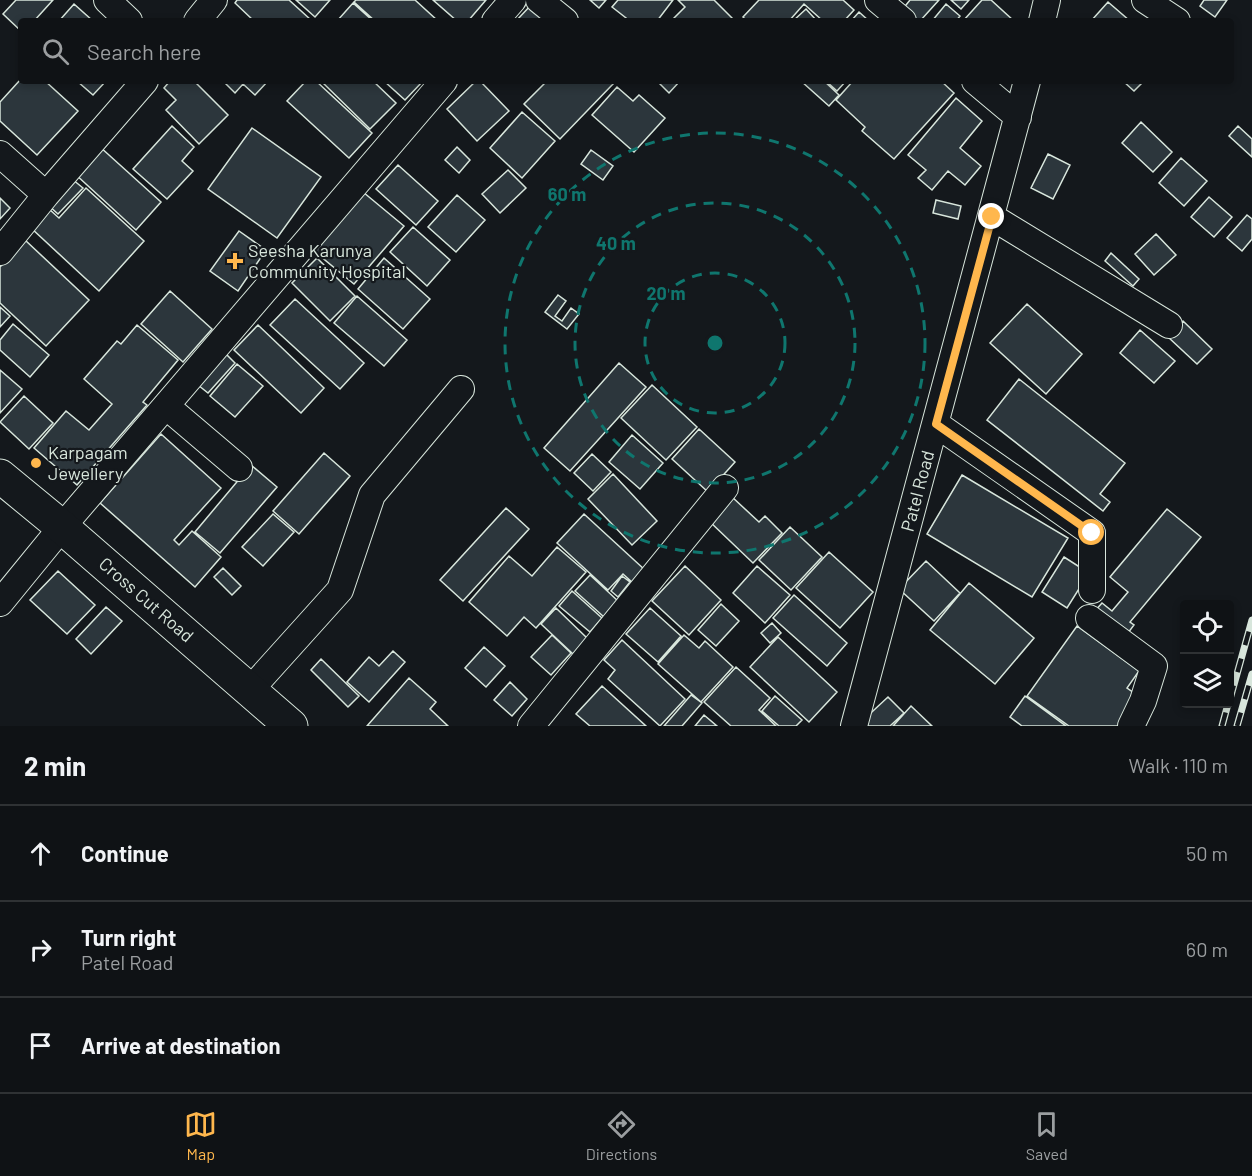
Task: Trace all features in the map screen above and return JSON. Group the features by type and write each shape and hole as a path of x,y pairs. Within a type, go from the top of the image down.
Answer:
{"main road":[{"name":"Cross Cut Road","path":"0,476 291,726"}],"street":[{"path":"107,0 126,18"},
{"path":"199,18 214,0"},
{"path":"498,18 513,0"},
{"path":"539,0 561,18"},
{"path":"878,0 899,18"},
{"path":"1043,18 1047,0"},
{"path":"1145,0 1172,18"},
{"path":"0,252 142,84"},
{"path":"0,603 62,527 441,84"},
{"path":"979,84 1018,117"},
{"name":"Patel Road","path":"854,726 1026,84"},
{"path":"0,154 46,195"},
{"path":"992,217 1169,326"},
{"path":"250,690 340,590 372,495 461,389"},
{"path":"166,406 239,468"},
{"path":"936,424 1092,533 1092,590"},
{"path":"531,726 725,488"},
{"path":"1089,618 1154,666 1143,701 1131,726"}],"building":[{"path":"16,0 53,0 37,18 18,18 18,28 3,14"},
{"path":"237,0 289,0 309,18 251,18 235,3"},
{"path":"296,0 330,0 315,17"},
{"path":"356,0 415,0 435,18 372,18 354,2"},
{"path":"433,0 486,0 471,18 454,18"},
{"path":"590,0 606,0 599,8"},
{"path":"618,0 673,0 659,18 626,18 612,7"},
{"path":"678,0 714,0 732,18 674,18 685,7"},
{"path":"759,0 843,0 854,10 847,18 820,18 804,4 792,18 743,17"},
{"path":"910,0 939,0 923,18 911,18 902,10"},
{"path":"951,0 969,0 961,9"},
{"path":"982,0 991,0 1011,18 966,18"},
{"path":"1204,0 1227,0 1215,17 1200,6"},
{"path":"1108,2 1127,18 1094,18"},
{"path":"353,3 370,18 340,18"},
{"path":"74,4 90,18 62,18"},
{"path":"946,4 960,16 958,18 934,18"},
{"path":"531,5 544,18 519,18"},
{"path":"806,9 814,18 796,18"},
{"path":"859,12 866,18 854,18"},
{"path":"18,82 48,84 78,111 37,155 0,121 0,102"},
{"path":"80,84 103,84 93,95"},
{"path":"167,84 197,84 228,115 199,144 166,110 176,100 164,88"},
{"path":"226,84 243,84 235,93"},
{"path":"243,84 265,84 255,95"},
{"path":"303,84 319,84 372,133 349,158 287,101"},
{"path":"324,84 376,84 396,103 370,129"},
{"path":"387,84 420,84 405,100"},
{"path":"473,84 483,84 509,111 477,141 447,109"},
{"path":"544,84 613,84 560,139 524,104"},
{"path":"660,84 677,84 669,93"},
{"path":"804,84 827,84 839,95 829,106"},
{"path":"829,84 843,84 837,91"},
{"path":"850,84 944,84 954,93 894,159 862,131 865,127 836,100"},
{"path":"1126,84 1141,84 1134,91"},
{"path":"617,87 633,101 639,95 665,118 634,152 592,115"},
{"path":"956,98 982,121 960,148 981,166 965,185 948,171 932,190 918,178 926,170 908,155"},
{"path":"522,112 555,141 522,178 490,148"},
{"path":"1141,122 1172,152 1153,172 1122,143"},
{"path":"172,126 194,147 182,161 193,171 167,199 133,169"},
{"path":"1238,126 1252,139 1252,157 1229,136"},
{"path":"252,128 321,177 277,238 208,189"},
{"path":"99,146 161,202 136,230 74,173"},
{"path":"457,147 470,160 459,173 445,160"},
{"path":"591,150 613,166 603,180 581,164"},
{"path":"1048,154 1070,165 1053,199 1031,188"},
{"path":"1181,158 1207,181 1184,206 1159,183"},
{"path":"398,165 438,201 416,225 376,189"},
{"path":"508,170 526,188 500,213 482,194"},
{"path":"72,179 83,188 58,214 48,205"},
{"path":"86,188 144,241 99,291 31,228 49,209 59,218"},
{"path":"363,192 404,226 354,284 314,251"},
{"path":"457,195 485,220 456,252 428,227"},
{"path":"1209,197 1232,217 1214,237 1191,217"},
{"path":"0,198 10,208 0,219"},
{"path":"936,200 961,206 958,219 933,213"},
{"path":"1247,215 1252,219 1252,239 1242,251 1227,238"},
{"path":"413,227 450,260 427,286 390,252"},
{"path":"239,231 266,250 238,291 210,271"},
{"path":"1156,234 1176,255 1154,275 1135,254"},
{"path":"25,240 89,300 46,346 0,303 0,267"},
{"path":"1111,253 1139,279 1133,286 1105,261"},
{"path":"317,258 355,296 330,321 292,283"},
{"path":"384,258 430,299 403,329 358,289"},
{"path":"170,291 212,329 183,362 141,324"},
{"path":"558,295 566,301 555,316 562,321 571,308 579,314 567,329 545,312"},
{"path":"357,296 407,340 384,366 334,323"},
{"path":"295,299 364,363 340,389 270,325"},
{"path":"1027,304 1082,354 1046,394 990,343"},
{"path":"0,307 10,316 0,327"},
{"path":"1183,321 1212,349 1197,364 1168,337"},
{"path":"13,324 49,355 30,377 0,350 0,340"},
{"path":"137,325 178,360 143,402 147,405 77,485 34,448 66,411 89,430 112,404 84,379 117,341 121,344"},
{"path":"258,325 324,388 301,413 234,350"},
{"path":"1140,330 1175,361 1154,383 1120,353"},
{"path":"226,354 235,363 208,393 198,385"},
{"path":"619,363 646,387 570,471 544,448"},
{"path":"237,364 263,386 235,417 210,396"},
{"path":"0,370 22,389 0,413"},
{"path":"1019,379 1125,463 1100,494 1110,502 1103,511 987,420"},
{"path":"652,385 697,427 666,460 621,418"},
{"path":"24,396 53,423 29,449 0,422"},
{"path":"699,429 735,462 708,492 672,459"},
{"path":"161,434 221,488 174,540 179,545 192,531 221,557 195,587 100,503"},
{"path":"632,435 663,463 640,489 609,462"},
{"path":"324,453 350,476 299,534 273,511"},
{"path":"592,454 611,472 593,491 574,473"},
{"path":"251,465 277,487 220,553 195,532"},
{"path":"613,474 657,521 632,545 588,499"},
{"path":"962,475 1068,538 1032,597 927,534"},
{"path":"731,496 759,522 765,516 782,533 753,563 708,520"},
{"path":"506,508 529,529 463,601 440,580"},
{"path":"1167,509 1201,537 1130,622 1134,625 1125,637 1094,612 1102,603 1112,611 1128,592 1110,577"},
{"path":"273,514 294,532 263,566 242,547"},
{"path":"584,514 645,570 633,583 623,574 608,590 557,543"},
{"path":"790,527 822,557 791,590 759,560"},
{"path":"557,547 586,572 536,628 524,617 507,636 469,602 509,556 532,576"},
{"path":"829,552 873,592 840,628 796,588"},
{"path":"1064,557 1089,573 1067,608 1042,592"},
{"path":"926,561 960,593 934,621 899,589"},
{"path":"685,566 721,600 689,635 652,601"},
{"path":"757,566 790,595 765,623 733,593"},
{"path":"223,568 241,586 232,595 214,577"},
{"path":"58,571 95,605 67,634 30,600"},
{"path":"590,575 618,601 604,617 575,591"},
{"path":"622,576 630,582 618,597 611,591"},
{"path":"969,583 1034,638 995,684 930,630"},
{"path":"572,591 602,618 590,632 559,606"},
{"path":"794,595 847,643 827,666 773,618"},
{"path":"721,604 739,621 716,646 698,630"},
{"path":"106,607 122,621 91,654 76,639"},
{"path":"556,608 588,639 573,654 541,624"},
{"path":"650,608 681,636 658,662 626,634"},
{"path":"772,623 781,633 770,643 761,633"},
{"path":"1077,626 1139,671 1127,688 1140,697 1119,726 1069,726 1027,696"},
{"path":"552,635 571,653 551,675 531,657"},
{"path":"684,635 699,648 705,641 733,667 701,702 658,664"},
{"path":"778,637 837,692 809,722 750,667"},
{"path":"622,640 685,699 660,726 608,679 615,670 604,660"},
{"path":"484,647 505,666 486,687 465,668"},
{"path":"393,651 405,662 369,702 347,682 369,657 379,666"},
{"path":"321,659 359,696 348,707 311,670"},
{"path":"736,667 770,698 759,710 776,726 731,726 704,702"},
{"path":"409,678 436,702 430,709 448,726 367,726"},
{"path":"510,682 527,699 512,716 494,700"},
{"path":"602,686 646,726 590,726 576,714"},
{"path":"691,695 702,703 682,726 664,726"},
{"path":"775,696 802,720 796,726 779,726 762,711"},
{"path":"1025,696 1066,726 1022,726 1010,717"},
{"path":"888,697 904,713 890,726 861,726 859,724"},
{"path":"911,706 932,726 893,726"},
{"path":"704,715 717,726 695,726"}],"railway":[{"path":"1234,685 1252,620"},
{"path":"1237,726 1252,674"},
{"path":"1222,726 1227,708"}],"place":[{"name":"Seesha Karunya Community Hospital","path":"235,261"},
{"name":"Karpagam Jewellery","path":"36,463"}],"route":[{"path":"992,217 936,424 1092,533"}]}
